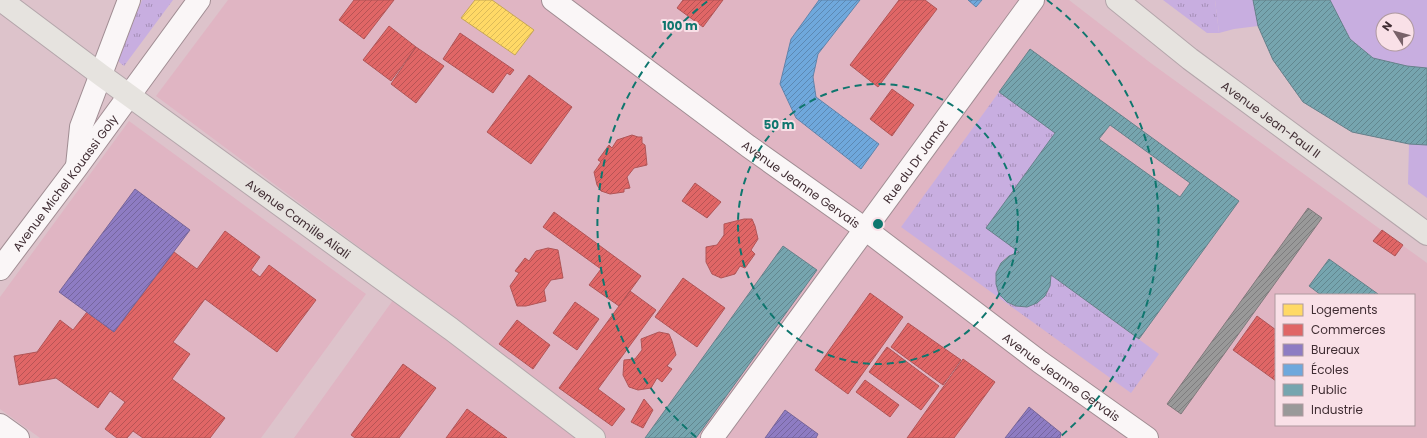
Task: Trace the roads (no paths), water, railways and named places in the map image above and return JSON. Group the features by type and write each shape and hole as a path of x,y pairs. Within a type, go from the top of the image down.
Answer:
{"main road":[{"name":"Avenue Camille Aliali","path":"1,0 101,75 451,329 594,438"},
{"name":"Avenue Jean-Paul II","path":"1118,0 1190,59 1427,234"}],"street":[{"path":"77,167 81,127 129,0"},
{"name":"Avenue Michel Kouassi Goly","path":"0,269 77,167 199,0"},
{"name":"Avenue Jeanne Gervais","path":"553,0 748,146 864,229 1040,362 1146,438"},
{"name":"Rue du Dr Jamot","path":"712,438 1033,0"},
{"path":"0,425 18,438"}]}
